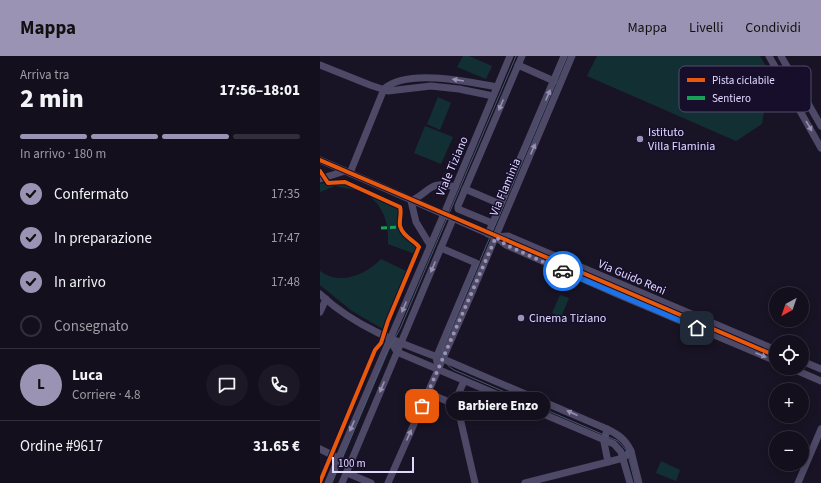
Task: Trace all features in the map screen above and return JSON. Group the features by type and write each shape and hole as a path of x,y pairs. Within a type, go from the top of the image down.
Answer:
{"street":[{"name":"Viale Tiziano","path":"328,483 386,337 444,214 510,56"},
{"name":"Viale Tiziano","path":"492,223 458,208 522,56"},
{"name":"Via Flaminia","path":"488,234 564,56"},
{"name":"Via Flaminia","path":"440,358 496,237 572,56"},
{"path":"769,56 775,66"},
{"path":"781,56 787,66"},
{"path":"320,65 370,85 390,91 438,86 493,96"},
{"path":"518,65 554,81"},
{"path":"348,172 384,89 390,85 400,82 439,78 496,87"},
{"path":"438,86 439,78"},
{"path":"811,108 821,126"},
{"path":"801,112 821,148"},
{"path":"320,160 496,237"},
{"path":"320,179 348,172"},
{"path":"410,200 419,197 434,185 443,184 455,187"},
{"path":"465,189 500,204"},
{"path":"410,200 416,222 430,245"},
{"path":"342,483 453,219"},
{"name":"Via Guido Reni","path":"496,237 508,236 769,347"},
{"name":"Via Guido Reni","path":"496,237 506,245 610,292 769,359"},
{"path":"388,483 438,370 440,358 476,263 441,248"},
{"path":"610,292 615,282"},
{"path":"320,294 349,317 386,337 467,369 607,429 622,437 631,451 640,483"},
{"path":"320,312 326,300"},
{"path":"738,345 742,336"},
{"path":"386,337 397,352 604,440 619,448 630,483"},
{"path":"809,364 821,369"},
{"path":"807,375 821,381"},
{"path":"454,404 464,381"},
{"path":"428,393 454,404 458,409 475,483"},
{"path":"607,429 604,440 608,462"},
{"path":"798,483 821,429"},
{"path":"321,451 338,458"},
{"path":"525,483 623,458 631,451"},
{"path":"347,473 371,483"}],"green space":[{"path":"463,56 469,56 492,66 486,79 457,67"},
{"path":"597,56 760,56 766,66 679,66 679,112 764,112 762,124 736,141 587,76"},
{"path":"438,97 451,103 440,130 427,124"},
{"path":"425,126 453,137 441,164 414,153"},
{"path":"325,183 326,185 346,183 364,192 335,186 320,192 320,184"},
{"path":"367,194 400,209 399,228 403,236 418,248 415,254 388,244 388,229 384,216 378,204"},
{"path":"381,259 408,272 383,329 352,311 320,285 320,271 336,278 352,277 368,270"},
{"path":"560,295 569,298 561,317 552,313"},
{"path":"661,461 680,470 676,481 656,473"}],"tram line":[{"path":"332,483 387,352 400,329 516,56"},
{"path":"567,56 444,345 442,353 445,362 454,370 618,441 627,451 635,483"}],"marked path":[{"path":"381,228 400,227"}],"cycle path":[{"path":"320,160 769,353"},
{"path":"320,171 328,183 345,182 400,207 401,230 419,247 388,321 381,343 375,350 320,482"}],"way so far":[{"path":"422,406 496,237 506,245 563,271"}],"place":[{"name":"Istituto Villa Flaminia","path":"640,139"},
{"name":"Cinema Tiziano","path":"521,318"},
{"name":"Barbiere Enzo","path":"422,406"}],"route":[{"path":"563,271 697,328"}]}
